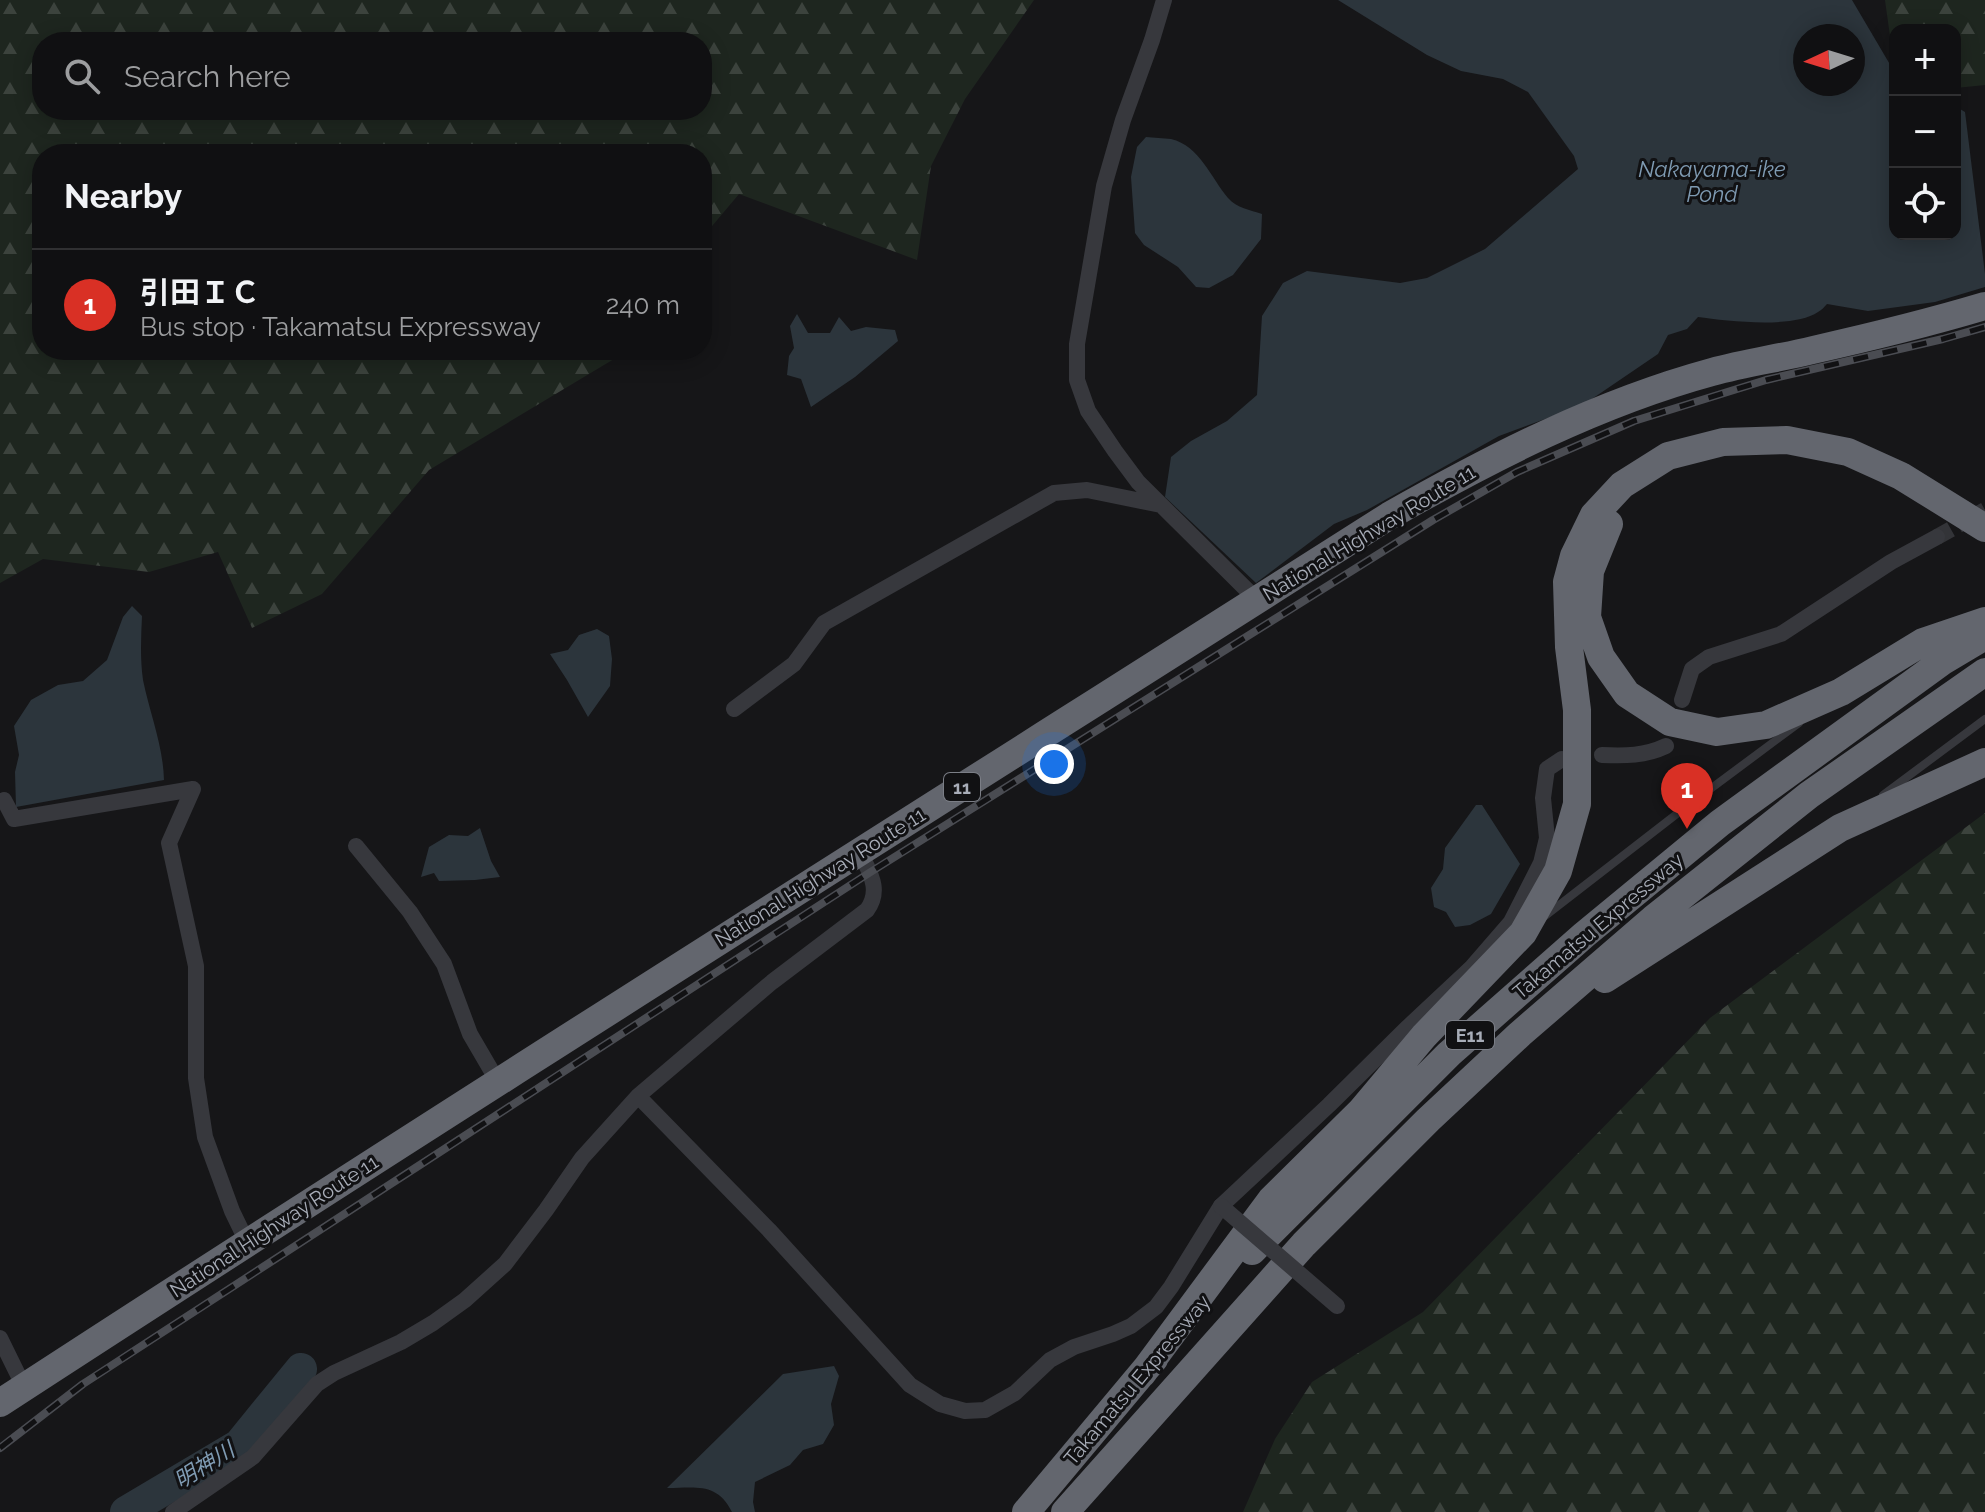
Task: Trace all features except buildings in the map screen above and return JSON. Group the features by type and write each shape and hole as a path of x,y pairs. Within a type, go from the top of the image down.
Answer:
{"highway":[{"name":"National Highway Route 11","path":"12,1395 247,1242 1389,516 1456,478 1516,447 1616,403 1712,372 1922,325 1985,306"},
{"path":"1142,1374 1271,1200 1361,1111 1424,1036 1523,933 1558,871 1577,804 1577,710 1569,647 1567,582 1574,556 1594,515 1622,485 1668,456 1723,442 1787,440 1848,452 1901,476 1985,528"},
{"path":"1985,548 1895,492 1841,468 1783,455 1724,457 1673,472 1633,496 1609,524 1590,571 1587,617 1601,657 1627,694 1670,722 1717,732 1766,725 1841,692 1923,642 1985,621"},
{"name":"Takamatsu Expressway","path":"1026,1512 1207,1296 1449,1054 1584,935 1720,823 1943,661 1985,636"},
{"name":"Takamatsu Expressway","path":"1065,1512 1304,1244 1428,1120 1520,1034 1653,919 1809,795 1985,672"},
{"path":"1520,1034 1840,828 1985,762"}],"street":[{"path":"1164,0 1104,186 1077,344 1077,380 1088,411 1138,482 1257,600"},
{"path":"734,709 794,664 824,623 1054,493 1087,490 1161,505"},
{"path":"1682,700 1692,669 1709,657 1781,634 1891,562 1937,537"},
{"path":"1602,755 1652,753 1666,746"},
{"path":"638,1096 769,1230 910,1385 940,1404 965,1411 985,1410 1015,1393 1050,1360 1074,1347 1131,1326 1156,1307 1221,1206 1472,967 1511,922 1541,863 1547,838 1543,798 1547,769 1562,759"},
{"path":"4,800 14,819 193,789 169,843 196,966 196,1078 205,1137 232,1211 247,1242"},
{"path":"356,846 410,912 444,964 470,1034 498,1082"},
{"path":"173,1512 253,1457 317,1384 433,1323 465,1300 505,1264 582,1158 638,1096 772,982 867,910 874,890 860,852"},
{"path":"1221,1206 1337,1306"},
{"path":"0,1338 12,1395"}],"lane":[{"path":"1523,933 1841,692"},
{"path":"1840,828 1985,719"}],"green space":[{"path":"0,0 1034,0 965,99 931,166 917,260 739,194 712,226 712,144 32,144 32,360 612,360 429,470 322,594 252,628 218,552 149,572 43,559 0,583"},
{"path":"1885,0 1985,0 1985,85 1961,87 1961,24 1889,24 1889,29"},
{"path":"1985,813 1985,1512 1243,1512 1275,1439 1312,1382 1423,1312 1710,1018"}],"water":[{"name":"Nakayama-ike Pond","path":"1338,0 1852,0 1889,63 1889,240 1961,240 1961,110 1965,112 1985,287 1935,302 1868,311 1827,304 1818,312 1793,321 1698,317 1687,329 1668,335 1658,354 1583,405 1499,436 1367,510 1334,524 1256,583 1165,497 1171,457 1191,441 1227,421 1257,395 1262,316 1283,283 1307,271 1400,283 1427,278 1485,249 1578,169 1574,156 1528,92 1503,79 1461,71 1427,55"},
{"path":"1146,137 1171,139 1190,148 1232,201 1262,214 1261,239 1233,275 1209,288 1196,287 1178,267 1144,245 1135,233 1131,177 1137,147"},
{"path":"797,314 808,333 830,333 839,317 851,331 866,327 895,330 898,341 855,377 811,407 801,379 787,375 789,356 794,348 790,326"},
{"path":"132,606 142,616 143,680 159,742 164,780 16,807 15,772 19,755 14,726 31,700 58,685 83,681 107,660 123,617"},
{"path":"597,629 609,636 612,659 610,686 588,717 550,654 568,650 579,635"},
{"path":"1476,805 1482,805 1520,864 1491,914 1470,925 1455,927 1446,912 1434,907 1431,888 1443,869 1445,848"},
{"path":"480,828 500,877 439,881 434,873 421,877 429,847 449,835 468,836"},
{"path":"834,1366 839,1376 831,1404 834,1425 823,1444 803,1450 790,1465 755,1482 755,1512 732,1512 720,1496 705,1489 667,1488 783,1374"}],"waterway":[{"name":"明神川","path":"126,1512 239,1445 301,1369"}],"tunnel":[{"path":"1937,537 1985,510"}],"railway":[{"path":"0,1448 83,1384 869,873 1433,520 1517,472 1634,421 1766,380 1985,327"}],"place":[{"name":"引田ＩＣ","path":"1687,829"}]}
